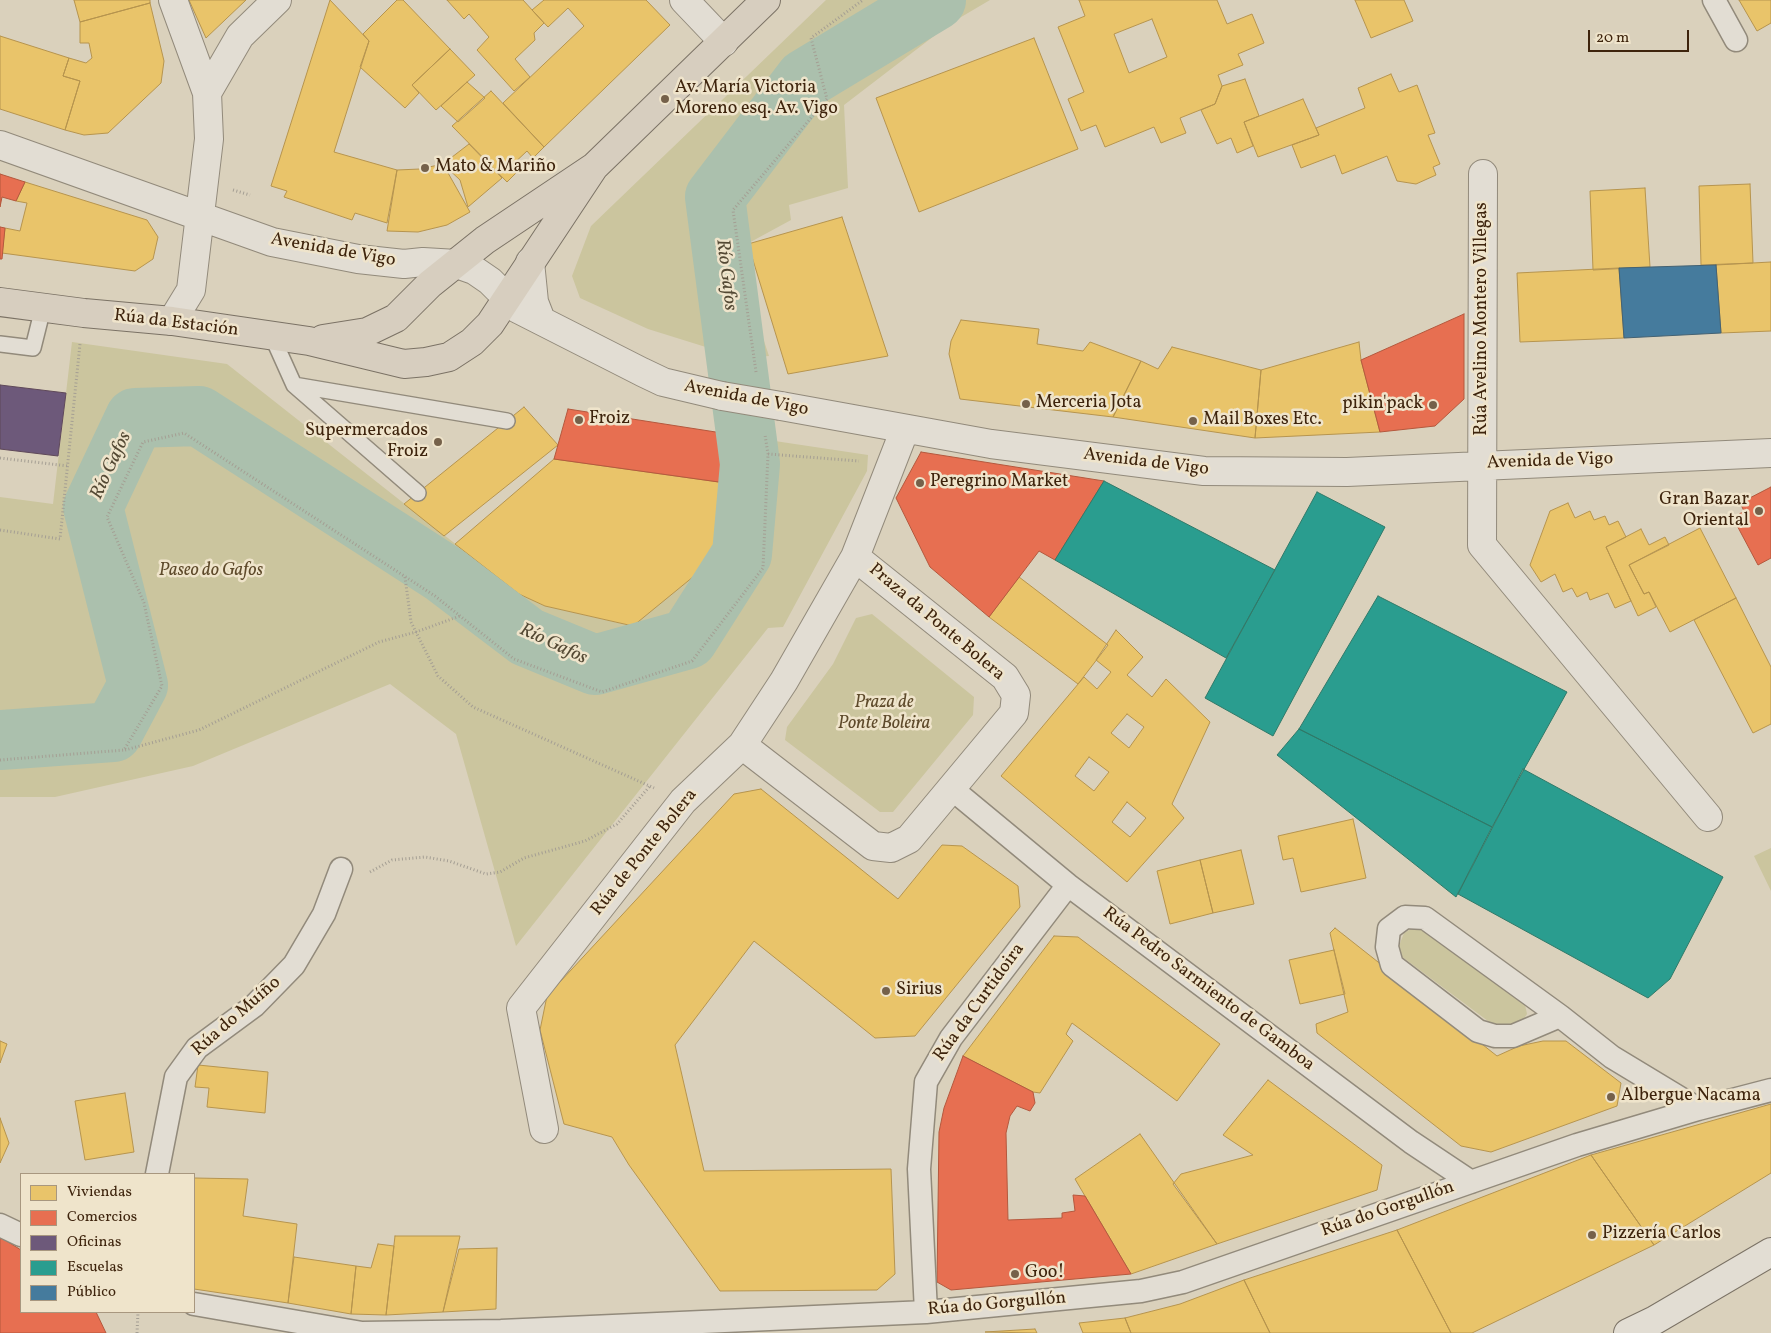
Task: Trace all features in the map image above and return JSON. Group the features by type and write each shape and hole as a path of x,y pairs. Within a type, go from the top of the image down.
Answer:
{"highway":[{"path":"309,341 368,332 396,318 430,284 485,240 594,167 766,0"},
{"path":"309,341 404,364 449,357 472,342 490,324 594,167"},
{"name":"Rúa da Estación","path":"0,302 185,323 309,341"}],"street":[{"path":"173,0 207,93 209,139 191,290 185,323"},
{"path":"207,93 240,36 277,0"},
{"path":"684,0 724,42"},
{"path":"1714,0 1736,40"},
{"name":"Avenida de Vigo","path":"0,145 200,218 272,242 358,259 404,264 423,262 457,264 474,270 490,281 518,309 663,382 722,396 991,444 1204,471 1347,472 1771,453"},
{"name":"Rúa Avelino Montero Villegas","path":"1483,174 1482,546 1708,817"},
{"path":"530,262 534,302 541,320"},
{"name":"Rúa de Ponte Bolera","path":"544,1129 520,1008 683,801 742,745 784,681 855,557 905,429"},
{"name":"Praza da Ponte Bolera","path":"742,745 873,846 891,848 908,839 1014,713 1016,695 1005,677 855,557"},
{"name":"Rúa Pedro Sarmiento de Gamboa","path":"952,789 1068,885 1412,1142 1470,1182"},
{"name":"Rúa do Muíño","path":"157,1173 176,1077 197,1048 254,1006 294,965 324,914 342,869"},
{"name":"Rúa da Curtidoira","path":"926,1312 918,1169 926,1082 951,1038 1068,885"},
{"path":"1560,1016 1513,1036 1495,1036 1478,1030 1392,965 1388,948 1390,929 1405,917 1425,918 1560,1016 1612,1057 1698,1109"},
{"name":"Rúa do Gorgullón","path":"195,1304 362,1332 500,1331 612,1329 926,1312 1141,1291 1183,1282 1577,1145 1698,1109 1771,1090"},
{"path":"0,1225 20,1235"},
{"path":"1628,1333 1655,1320 1771,1252"}],"lane":[{"path":"0,344 33,348 43,308"},
{"path":"272,336 294,385 418,494"},
{"path":"294,385 507,421"}],"path":[{"path":"756,375 734,210 827,99 812,38 863,0"},
{"path":"233,190 250,195"},
{"path":"0,530 60,539 84,313"},
{"path":"124,750 162,686 144,602 108,517 143,442 184,433 436,596 514,659 602,692 692,660 763,568 768,454 765,434"},
{"path":"768,454 868,462"},
{"path":"0,458 68,466"},
{"path":"404,576 411,622 438,676 473,707 683,801"},
{"path":"0,760 124,750 199,730 379,642 416,632 460,616"},
{"path":"342,869 351,874 362,875 375,871 392,860 425,857 449,861 486,874 500,872 524,858 585,841 617,824 650,786"},
{"path":"137,1333 138,1313"}],"green space":[{"path":"826,0 990,0 951,23 844,105 848,188 789,205 791,220 734,251 769,356 741,358 648,329 580,298 572,276 591,226"},
{"name":"Paseo do Gafos","path":"72,342 227,364 519,594 545,606 632,626 710,563 735,435 868,455 867,471 783,627 768,628 516,946 456,734 390,684 193,766 55,797 0,797 0,497 53,504"},
{"name":"Praza de Ponte Boleira","path":"872,614 974,697 973,715 893,812 880,812 785,740 787,727 833,664 856,618"},
{"path":"1771,848 1771,891 1754,856"},
{"path":"1418,925 1524,1000 1527,1014 1519,1026 1496,1027 1401,956 1399,946 1404,933"}],"building: Viviendas":[{"path":"74,0 150,0 150,3 80,22"},
{"path":"189,0 246,0 206,38"},
{"path":"330,0 369,41 334,152 397,170 387,223 355,213 352,220 284,197 287,191 271,186"},
{"path":"397,0 403,0 450,49 412,85 419,93 405,108 360,67 369,41 363,34"},
{"path":"447,0 523,0 544,23 534,33 535,40 515,59 530,77 514,91 477,50 489,37 469,14 464,19"},
{"path":"544,0 646,0 670,25 544,147 503,103 584,26 568,8 548,27 532,10"},
{"path":"1079,0 1217,0 1227,24 1252,14 1264,43 1238,54 1243,65 1218,75 1222,86 1215,104 1180,118 1186,133 1161,143 1154,127 1105,147 1096,125 1081,131 1068,99 1084,92 1058,27 1085,16","holes":["1152,19 1167,57 1129,73 1114,34"]},
{"path":"1355,0 1404,0 1413,21 1371,38"},
{"path":"1739,0 1771,0 1771,23 1757,31"},
{"path":"150,3 164,61 161,83 108,133 84,135 65,130 80,81 63,76 69,58 86,63 92,58 89,43 80,43 80,22"},
{"path":"0,36 69,58 63,76 80,81 65,130 0,109"},
{"path":"1034,38 1078,149 919,212 876,98"},
{"path":"450,49 475,75 436,110 412,85"},
{"path":"1391,74 1399,92 1417,85 1435,133 1428,135 1440,164 1433,167 1436,175 1416,184 1397,181 1387,156 1342,174 1335,155 1301,168 1292,145 1319,135 1316,128 1365,108 1358,88"},
{"path":"1245,79 1259,116 1244,122 1253,146 1237,153 1231,138 1217,144 1201,110 1215,104 1222,86"},
{"path":"467,82 485,98 458,122 441,106"},
{"path":"491,91 544,147 533,158 527,151 510,167 516,173 507,182 452,126"},
{"path":"1303,99 1319,135 1258,157 1244,122"},
{"path":"469,144 502,178 468,207 460,180 443,164"},
{"path":"443,164 470,212 447,225 418,232 387,231 397,170 420,169"},
{"path":"25,182 147,220 158,237 153,259 135,271 2,253 5,228 20,231 27,203 16,201"},
{"path":"1750,184 1753,263 1701,265 1699,186"},
{"path":"1645,188 1650,267 1593,270 1590,191"},
{"path":"842,217 888,356 788,374 748,244"},
{"path":"1771,262 1771,331 1721,333 1716,265"},
{"path":"1619,268 1624,338 1520,342 1517,273"},
{"path":"961,320 1039,329 1037,344 1083,351 1090,342 1141,361 1113,417 960,399 949,354 951,341"},
{"path":"1359,342 1361,360 1380,432 1255,438 1261,370"},
{"path":"1172,347 1261,370 1255,438 1113,417 1141,361 1158,369"},
{"path":"524,407 558,445 444,536 404,504"},
{"path":"554,459 726,483 710,563 633,626 545,606 519,594 455,544"},
{"path":"1568,503 1575,518 1590,511 1594,520 1605,516 1609,525 1618,521 1626,537 1606,547 1631,601 1615,608 1608,593 1590,600 1587,592 1577,597 1572,588 1563,592 1555,574 1541,582 1530,565 1550,511"},
{"path":"1700,528 1736,598 1670,632 1649,592 1644,594 1629,565"},
{"path":"1641,529 1649,545 1665,537 1669,545 1629,565 1644,594 1649,592 1656,607 1638,616 1606,547"},
{"path":"1019,577 1108,645 1078,684 989,617"},
{"path":"1736,598 1771,667 1771,724 1753,733 1694,620"},
{"path":"1116,630 1143,657 1127,675 1152,697 1166,679 1210,722 1172,804 1184,818 1127,882 1001,776 1084,677 1097,689 1111,672 1096,660","holes":["1127,714 1144,727 1129,748 1111,733","1089,757 1109,772 1094,791 1075,776","1127,802 1146,818 1130,837 1112,822"]},
{"path":"761,789 898,899 942,845 962,846 1018,886 1020,907 915,1036 875,1038 754,941 675,1045 704,1171 891,1169 895,1274 877,1290 720,1291 629,1165 612,1137 564,1124 540,1030 547,996 734,794"},
{"path":"1353,819 1366,878 1301,892 1293,858 1283,860 1278,836"},
{"path":"1241,850 1254,904 1213,913 1200,860"},
{"path":"1200,860 1213,913 1170,924 1157,871"},
{"path":"1335,928 1497,1056 1519,1046 1543,1041 1566,1041 1621,1083 1617,1106 1491,1152 1461,1146 1317,1033 1316,1024 1348,1012 1330,933"},
{"path":"1054,936 1078,937 1220,1044 1177,1101 1072,1023 1066,1034 1073,1041 1040,1093 1033,1092 963,1056"},
{"path":"1334,950 1345,994 1300,1004 1289,960"},
{"path":"0,1041 7,1044 0,1063"},
{"path":"198,1065 268,1072 265,1113 207,1107 209,1088 195,1087"},
{"path":"1268,1080 1382,1165 1377,1190 1217,1244 1173,1184 1181,1174 1253,1155 1223,1135"},
{"path":"125,1093 134,1152 85,1160 75,1101"},
{"path":"1771,1104 1771,1173 1654,1245 1591,1155"},
{"path":"0,1118 9,1143 0,1163"},
{"path":"1140,1134 1217,1244 1131,1274 1075,1179"},
{"path":"1591,1155 1654,1245 1472,1333 1451,1333 1397,1230"},
{"path":"195,1178 248,1179 243,1216 297,1224 288,1303 195,1289"},
{"path":"1397,1230 1451,1333 1270,1333 1244,1280"},
{"path":"395,1236 460,1236 443,1312 386,1315"},
{"path":"378,1244 394,1246 386,1315 351,1314 356,1266 371,1268"},
{"path":"497,1248 496,1309 443,1312 459,1249"},
{"path":"294,1257 356,1266 351,1314 288,1303"},
{"path":"1244,1280 1270,1333 1131,1333 1125,1318 1180,1304"},
{"path":"1125,1318 1131,1333 1083,1333 1079,1323"},
{"path":"1035,1329 1037,1333 985,1332"}],"building: Comercios":[{"path":"0,174 25,182 16,201 2,197 0,207"},
{"path":"0,227 5,228 2,259 0,259"},
{"path":"1464,314 1464,399 1435,426 1380,432 1361,360"},
{"path":"568,409 735,435 726,483 554,459"},
{"path":"921,452 1104,481 1055,560 1039,551 989,617 930,567 896,498"},
{"path":"1771,487 1771,558 1758,565 1733,518 1744,511 1740,503"},
{"path":"963,1056 1033,1092 1035,1103 1030,1111 1017,1106 1010,1116 1006,1133 1008,1220 1062,1218 1062,1213 1075,1211 1073,1195 1085,1196 1131,1274 951,1290 937,1282 939,1132 944,1108"},
{"path":"0,1237 20,1249 20,1313 96,1313 106,1333 0,1333"}],"building: Oficinas":[{"path":"0,385 66,393 58,456 0,449"}],"building: Escuelas":[{"path":"1104,481 1275,570 1226,658 1055,560"},
{"path":"1317,492 1385,527 1273,736 1205,698"},
{"path":"1378,596 1567,692 1492,827 1299,729"},
{"path":"1299,729 1492,827 1456,897 1277,755"},
{"path":"1523,769 1723,877 1670,979 1648,998 1458,894"}],"building: Público":[{"path":"1716,265 1721,333 1624,338 1619,268"}],"waterway":[{"name":"Río Gafos","path":"0,740 113,732 138,685 93,507 135,418 199,416 444,574 527,637 595,665 688,639 742,554 750,464 715,197 805,79 936,0"}],"place":[{"name":"Av. María Victoria Moreno esq. Av. Vigo","path":"665,99"},
{"name":"Mato & Mariño","path":"425,168"},
{"name":"Merceria Jota","path":"1026,404"},
{"name":"pikin'pack","path":"1433,405"},
{"name":"Froiz","path":"579,420"},
{"name":"Mail Boxes Etc.","path":"1193,421"},
{"name":"Supermercados Froiz","path":"438,442"},
{"name":"Peregrino Market","path":"920,483"},
{"name":"Gran Bazar Oriental","path":"1759,511"},
{"name":"Sirius","path":"886,991"},
{"name":"Albergue Nacama","path":"1611,1097"},
{"name":"Pizzería Carlos","path":"1592,1235"},
{"name":"Goo!","path":"1015,1274"}]}
